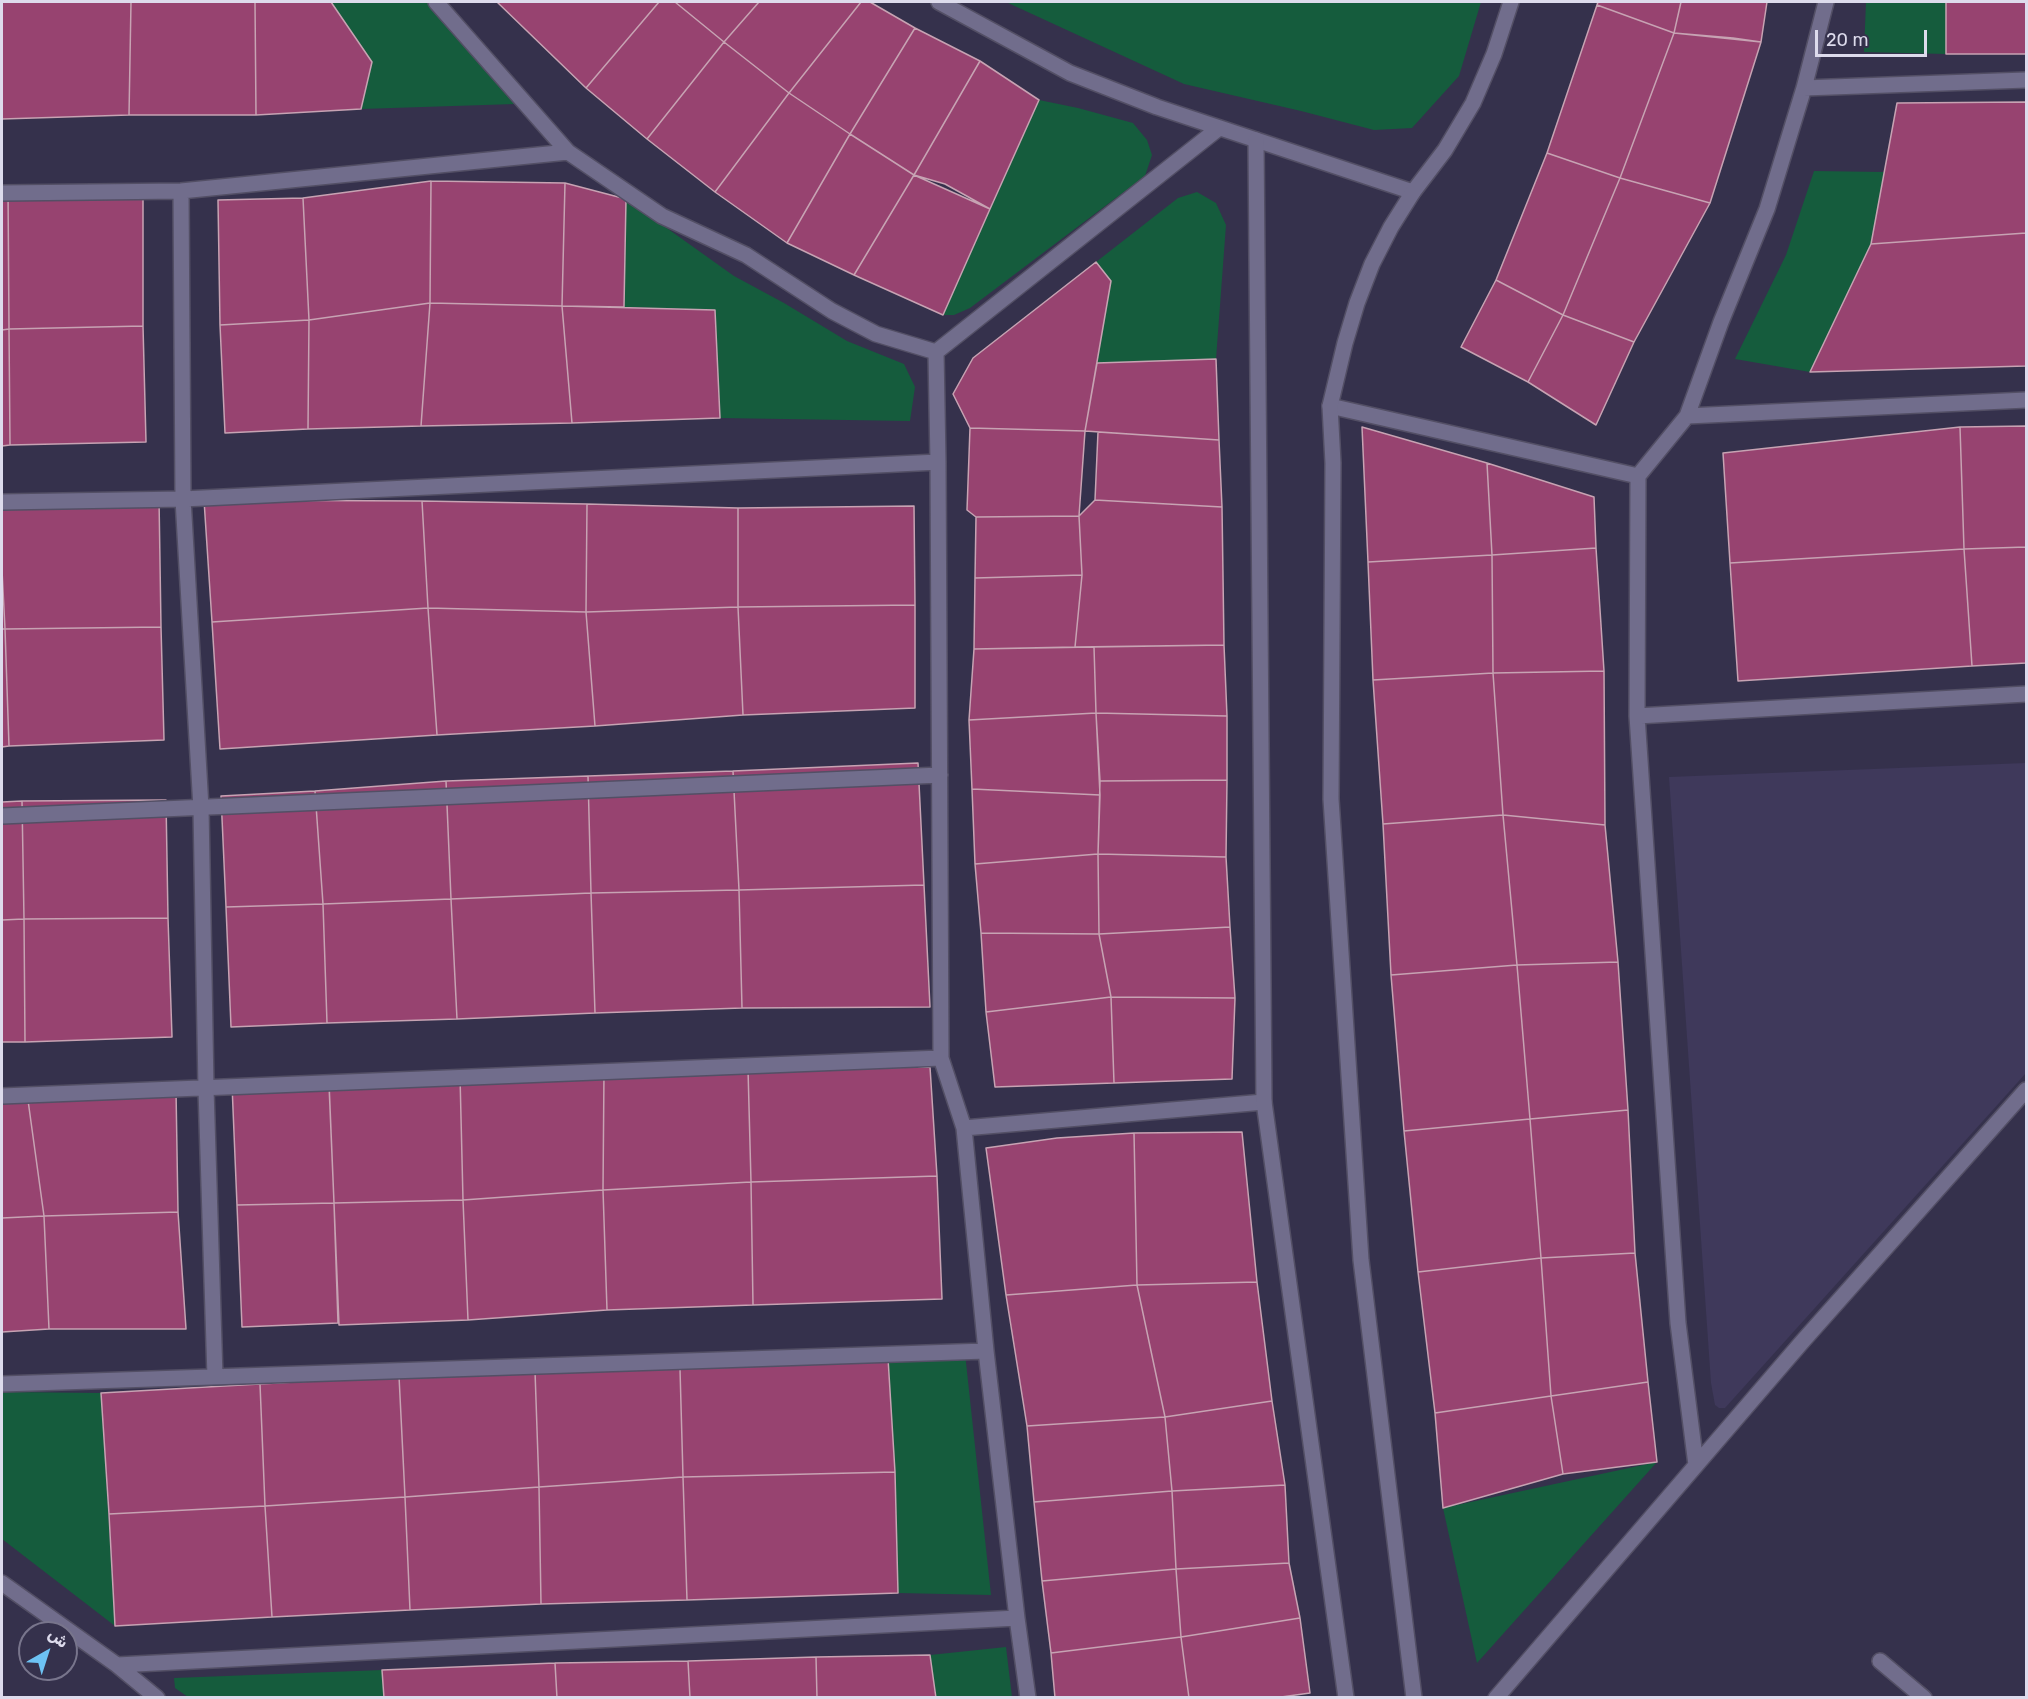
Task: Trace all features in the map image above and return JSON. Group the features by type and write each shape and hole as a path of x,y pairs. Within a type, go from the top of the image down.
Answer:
{"street":[{"path":"436,2 568,152 662,216 746,255 832,311 876,334 936,352"},
{"path":"939,2 1070,73 1157,107 1413,192"},
{"path":"1414,1698 1361,1260 1331,799 1333,463 1330,406 1354,313 1372,264 1391,227 1413,192 1445,150 1473,103 1494,54 1511,2"},
{"path":"1696,1465 1678,1323 1637,717 1638,476 1687,416 1721,322 1767,210 1804,88 1826,2"},
{"path":"1804,88 2026,80"},
{"path":"936,352 1219,128"},
{"path":"1256,140 1264,1102 1346,1698"},
{"path":"2,193 181,191 568,152"},
{"path":"181,191 183,499 201,808 206,1089 215,1377"},
{"path":"936,352 941,1058 964,1128 986,1350 1028,1698"},
{"path":"1687,416 2026,400"},
{"path":"1330,406 1638,476"},
{"path":"2,502 183,499 938,462"},
{"path":"1637,717 2026,694"},
{"path":"2,816 940,775"},
{"path":"2,1096 941,1058"},
{"path":"1496,1698 1696,1465 2026,1090"},
{"path":"964,1128 1264,1102"},
{"path":"2,1384 986,1350"},
{"path":"2,1583 117,1665 158,1698"},
{"path":"117,1665 1017,1617"},
{"path":"1880,1661 1924,1698"}],"shaded area":[{"path":"2026,763 2026,1073 1725,1408 1719,1408 1715,1405 1711,1383 1669,777"}],"green space":[{"path":"331,2 442,2 515,104 361,109 372,62"},
{"path":"1006,2 1481,2 1459,76 1412,128 1374,130 1184,84"},
{"path":"1866,2 1946,2 1946,54 1864,52"},
{"path":"1039,100 1133,123 1147,140 1152,155 1145,176 970,308 954,315 943,315"},
{"path":"1814,171 1884,172 1871,244 1810,372 1735,359 1786,255"},
{"path":"1197,192 1216,203 1226,225 1216,359 1097,363 1111,281 1096,262 1178,198"},
{"path":"626,199 734,276 847,341 904,364 915,387 910,421 720,418 715,310 624,307"},
{"path":"965,1353 991,1595 898,1593 895,1472 888,1358"},
{"path":"2,1392 101,1393 115,1626 2,1539"},
{"path":"1657,1462 1477,1663 1443,1508"},
{"path":"1006,1647 1012,1697 936,1697 930,1655"},
{"path":"382,1670 384,1697 188,1697 175,1688 174,1678"}],"building":[{"path":"2,2 131,2 129,115 2,119"},
{"path":"131,2 255,2 256,115 129,115"},
{"path":"255,2 331,2 372,62 361,109 256,115"},
{"path":"497,2 659,2 586,88"},
{"path":"659,2 675,2 724,42 647,139 586,88"},
{"path":"675,2 759,2 724,42"},
{"path":"759,2 861,2 789,93 724,42"},
{"path":"861,2 870,2 915,28 850,134 789,93"},
{"path":"1598,2 1681,2 1674,33 1597,5"},
{"path":"1681,2 1767,2 1761,42 1674,33"},
{"path":"1946,2 2026,2 2026,54 1946,54"},
{"path":"1597,5 1674,33 1620,178 1547,153"},
{"path":"915,28 980,61 914,175 850,134"},
{"path":"1674,33 1761,42 1710,203 1620,178"},
{"path":"724,42 789,93 715,192 647,139"},
{"path":"980,61 1039,100 990,209 914,175"},
{"path":"789,93 850,134 787,243 715,192"},
{"path":"2026,102 2026,233 1871,244 1897,103"},
{"path":"850,134 914,175 854,275 787,243"},
{"path":"1547,153 1620,178 1563,315 1496,280"},
{"path":"914,175 945,184 990,209 943,315 854,275"},
{"path":"1620,178 1710,203 1634,342 1563,315"},
{"path":"431,181 430,303 309,320 303,198"},
{"path":"431,181 565,183 562,306 430,303"},
{"path":"565,183 626,199 624,307 562,306"},
{"path":"2,189 8,189 9,329 2,330"},
{"path":"8,189 143,194 143,326 9,329"},
{"path":"303,198 309,320 220,325 218,200"},
{"path":"2026,233 2026,366 1810,372 1871,244"},
{"path":"1096,262 1111,281 1085,431 970,428 953,394 973,358"},
{"path":"1496,280 1563,315 1528,382 1461,347"},
{"path":"430,303 421,426 308,429 309,320"},
{"path":"430,303 562,306 572,423 421,426"},
{"path":"562,306 715,310 720,418 572,423"},
{"path":"1563,315 1634,342 1596,425 1528,382"},
{"path":"309,320 308,429 225,433 220,325"},
{"path":"143,326 146,442 10,445 9,329"},
{"path":"9,329 10,445 2,446 2,330"},
{"path":"1216,359 1219,440 1085,431 1097,363"},
{"path":"2026,426 2026,547 1964,549 1960,427"},
{"path":"1362,427 1487,463 1492,555 1368,562"},
{"path":"1960,427 1964,549 1730,563 1723,453"},
{"path":"970,428 1085,431 1079,516 976,517 967,510"},
{"path":"1098,432 1219,440 1222,507 1095,500"},
{"path":"1487,463 1594,497 1596,548 1492,555"},
{"path":"159,498 161,627 5,629 2,502"},
{"path":"204,500 422,501 428,608 212,622"},
{"path":"1095,500 1222,507 1224,645 1075,647 1082,575 1079,516"},
{"path":"422,501 587,504 586,612 428,608"},
{"path":"587,504 738,508 738,607 586,612"},
{"path":"914,506 915,605 738,607 738,508"},
{"path":"1079,516 1082,575 975,578 976,517"},
{"path":"2026,547 2026,663 1972,666 1964,549"},
{"path":"1596,548 1604,671 1493,673 1492,555"},
{"path":"1964,549 1972,666 1738,681 1730,563"},
{"path":"1492,555 1493,673 1373,680 1368,562"},
{"path":"2,570 5,629 2,629"},
{"path":"1082,575 1075,647 974,649 975,578"},
{"path":"915,605 915,708 743,715 738,607"},
{"path":"738,607 743,715 595,726 586,612"},
{"path":"428,608 586,612 595,726 437,735"},
{"path":"428,608 437,735 220,749 212,622"},
{"path":"161,627 164,740 9,746 5,629"},
{"path":"2,629 5,629 9,746 2,747"},
{"path":"1224,645 1227,716 1096,713 1094,647"},
{"path":"1094,647 1096,713 969,720 974,649"},
{"path":"1604,671 1605,825 1503,815 1493,673"},
{"path":"1493,673 1503,815 1383,824 1373,680"},
{"path":"1096,713 1100,795 972,789 969,720"},
{"path":"1096,713 1227,716 1227,780 1100,781"},
{"path":"918,763 924,885 739,890 733,771"},
{"path":"733,771 739,890 591,893 588,776"},
{"path":"588,776 591,893 451,899 446,781"},
{"path":"1227,780 1226,857 1098,854 1100,781"},
{"path":"446,781 451,899 323,904 315,791"},
{"path":"972,789 1100,795 1098,854 975,864"},
{"path":"315,791 323,904 226,907 221,796"},
{"path":"166,800 168,918 24,919 22,801"},
{"path":"22,801 24,919 2,920 2,802"},
{"path":"1503,815 1605,825 1618,962 1517,965"},
{"path":"1503,815 1517,965 1391,975 1383,824"},
{"path":"1098,854 1099,934 981,933 975,864"},
{"path":"1098,854 1226,857 1230,927 1099,934"},
{"path":"924,885 930,1007 742,1008 739,890"},
{"path":"739,890 742,1008 595,1013 591,893"},
{"path":"591,893 595,1013 457,1019 451,899"},
{"path":"451,899 457,1019 327,1023 323,904"},
{"path":"323,904 327,1023 231,1027 226,907"},
{"path":"168,918 172,1037 25,1042 24,919"},
{"path":"24,919 25,1042 2,1042 2,920"},
{"path":"1230,927 1235,998 1111,997 1099,934"},
{"path":"981,933 1099,934 1111,997 986,1012"},
{"path":"1618,962 1628,1110 1530,1119 1517,965"},
{"path":"1517,965 1530,1119 1404,1131 1391,975"},
{"path":"1111,997 1235,998 1232,1079 1114,1083"},
{"path":"1111,997 1114,1083 995,1087 986,1012"},
{"path":"930,1067 937,1176 751,1182 748,1069"},
{"path":"748,1069 751,1182 603,1190 604,1072"},
{"path":"604,1072 603,1190 463,1200 460,1076"},
{"path":"460,1076 463,1200 334,1203 329,1085"},
{"path":"329,1082 334,1203 237,1205 232,1085"},
{"path":"176,1090 178,1212 44,1216 27,1093"},
{"path":"27,1093 44,1216 2,1218 2,1094"},
{"path":"1628,1110 1635,1253 1541,1258 1530,1119"},
{"path":"1530,1119 1541,1258 1418,1272 1404,1131"},
{"path":"1242,1132 1257,1282 1137,1285 1134,1133"},
{"path":"1134,1133 1137,1285 1006,1295 986,1148 1057,1138"},
{"path":"937,1176 942,1299 753,1305 751,1182"},
{"path":"751,1182 753,1305 607,1310 603,1190"},
{"path":"603,1190 607,1310 468,1320 463,1200"},
{"path":"463,1200 468,1320 339,1325 334,1203"},
{"path":"334,1203 338,1323 242,1327 237,1205"},
{"path":"178,1212 186,1329 49,1329 44,1216"},
{"path":"44,1216 49,1329 2,1332 2,1218"},
{"path":"1635,1253 1648,1382 1551,1396 1541,1258"},
{"path":"1541,1258 1551,1396 1435,1413 1418,1272"},
{"path":"1257,1282 1272,1401 1165,1417 1137,1285"},
{"path":"1137,1285 1165,1417 1027,1426 1006,1295"},
{"path":"888,1358 895,1472 683,1477 680,1369"},
{"path":"680,1369 683,1477 539,1487 535,1371"},
{"path":"535,1371 539,1487 405,1497 399,1376"},
{"path":"399,1376 405,1497 265,1506 260,1384"},
{"path":"1648,1382 1657,1462 1563,1474 1551,1396"},
{"path":"260,1384 265,1506 109,1514 101,1393"},
{"path":"1551,1396 1563,1474 1443,1508 1435,1413"},
{"path":"1272,1401 1285,1485 1172,1491 1165,1417"},
{"path":"1165,1417 1172,1491 1034,1502 1027,1426"},
{"path":"895,1472 898,1593 687,1600 683,1477"},
{"path":"683,1477 687,1600 541,1604 539,1487"},
{"path":"1285,1485 1289,1563 1176,1569 1172,1491"},
{"path":"539,1487 541,1604 410,1610 405,1497"},
{"path":"1172,1491 1176,1569 1042,1581 1034,1502"},
{"path":"405,1497 410,1610 272,1617 265,1506"},
{"path":"265,1506 272,1617 115,1626 109,1514"},
{"path":"1289,1563 1300,1618 1181,1637 1176,1569"},
{"path":"1176,1569 1181,1637 1051,1653 1042,1581"},
{"path":"1300,1618 1310,1693 1274,1698 1189,1698 1181,1637"},
{"path":"1181,1637 1189,1698 1055,1698 1051,1653"},
{"path":"930,1655 936,1698 817,1698 816,1657"},
{"path":"816,1657 817,1698 690,1698 688,1661"},
{"path":"688,1661 690,1698 557,1698 555,1663"},
{"path":"555,1663 557,1698 384,1698 382,1670"}]}
